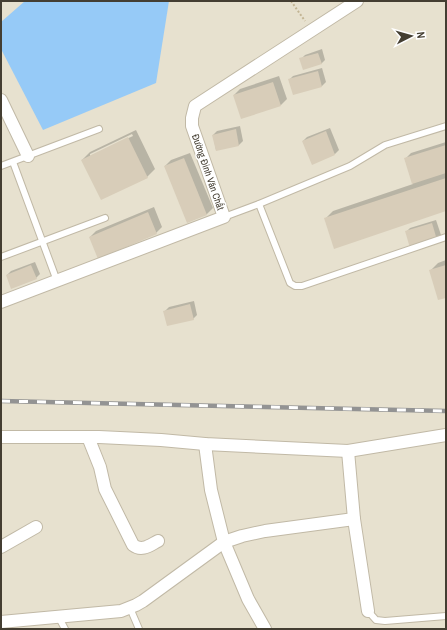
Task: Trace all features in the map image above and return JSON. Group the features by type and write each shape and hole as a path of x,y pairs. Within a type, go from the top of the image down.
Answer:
{"street":[{"name":"Đường Đinh Văn Chất","path":"1,302 224,216 192,126 194,106 356,1"},
{"path":"1,100 28,156"},
{"path":"1,437 88,437 348,451 446,435"},
{"path":"88,437 100,467 105,489 132,543 139,549 158,541"},
{"path":"205,444 212,490 224,542 248,599 265,629"},
{"path":"348,451 354,519 368,611"},
{"path":"1,622 130,608 143,601 224,542 265,531 354,519"},
{"path":"1,547 36,527"}],"lane":[{"path":"224,216 259,204 350,166 385,145 446,126"},
{"path":"1,166 99,129"},
{"path":"13,162 57,281"},
{"path":"259,204 290,283 295,286 302,286 320,281 446,237"},
{"path":"1,257 105,218"},
{"path":"130,608 139,629"},
{"path":"368,611 376,620 381,621 446,616"},
{"path":"58,616 65,629"}],"path":[{"path":"291,1 311,30"}],"shaded area":[{"path":"1,1 446,1 446,629 1,629"}],"water":[{"path":"25,1 169,1 156,83 43,130 1,49 1,22"}],"building":[{"path":"318,53 322,64 303,70 299,58"},
{"path":"318,71 322,87 293,95 288,79"},
{"path":"273,82 281,106 241,119 233,95"},
{"path":"236,129 239,146 216,151 212,135"},
{"path":"326,131 335,155 312,165 302,141"},
{"path":"128,137 148,178 101,200 81,160"},
{"path":"446,145 446,173 412,184 404,158"},
{"path":"184,158 207,215 187,223 164,166"},
{"path":"446,178 446,211 334,249 324,218"},
{"path":"148,212 157,234 98,259 89,237"},
{"path":"432,223 437,240 410,248 405,231"},
{"path":"31,265 37,279 11,289 6,275"},
{"path":"446,265 446,298 438,300 429,270"},
{"path":"190,304 194,320 167,326 163,311"}],"railway":[{"path":"1,401 446,411"}]}
